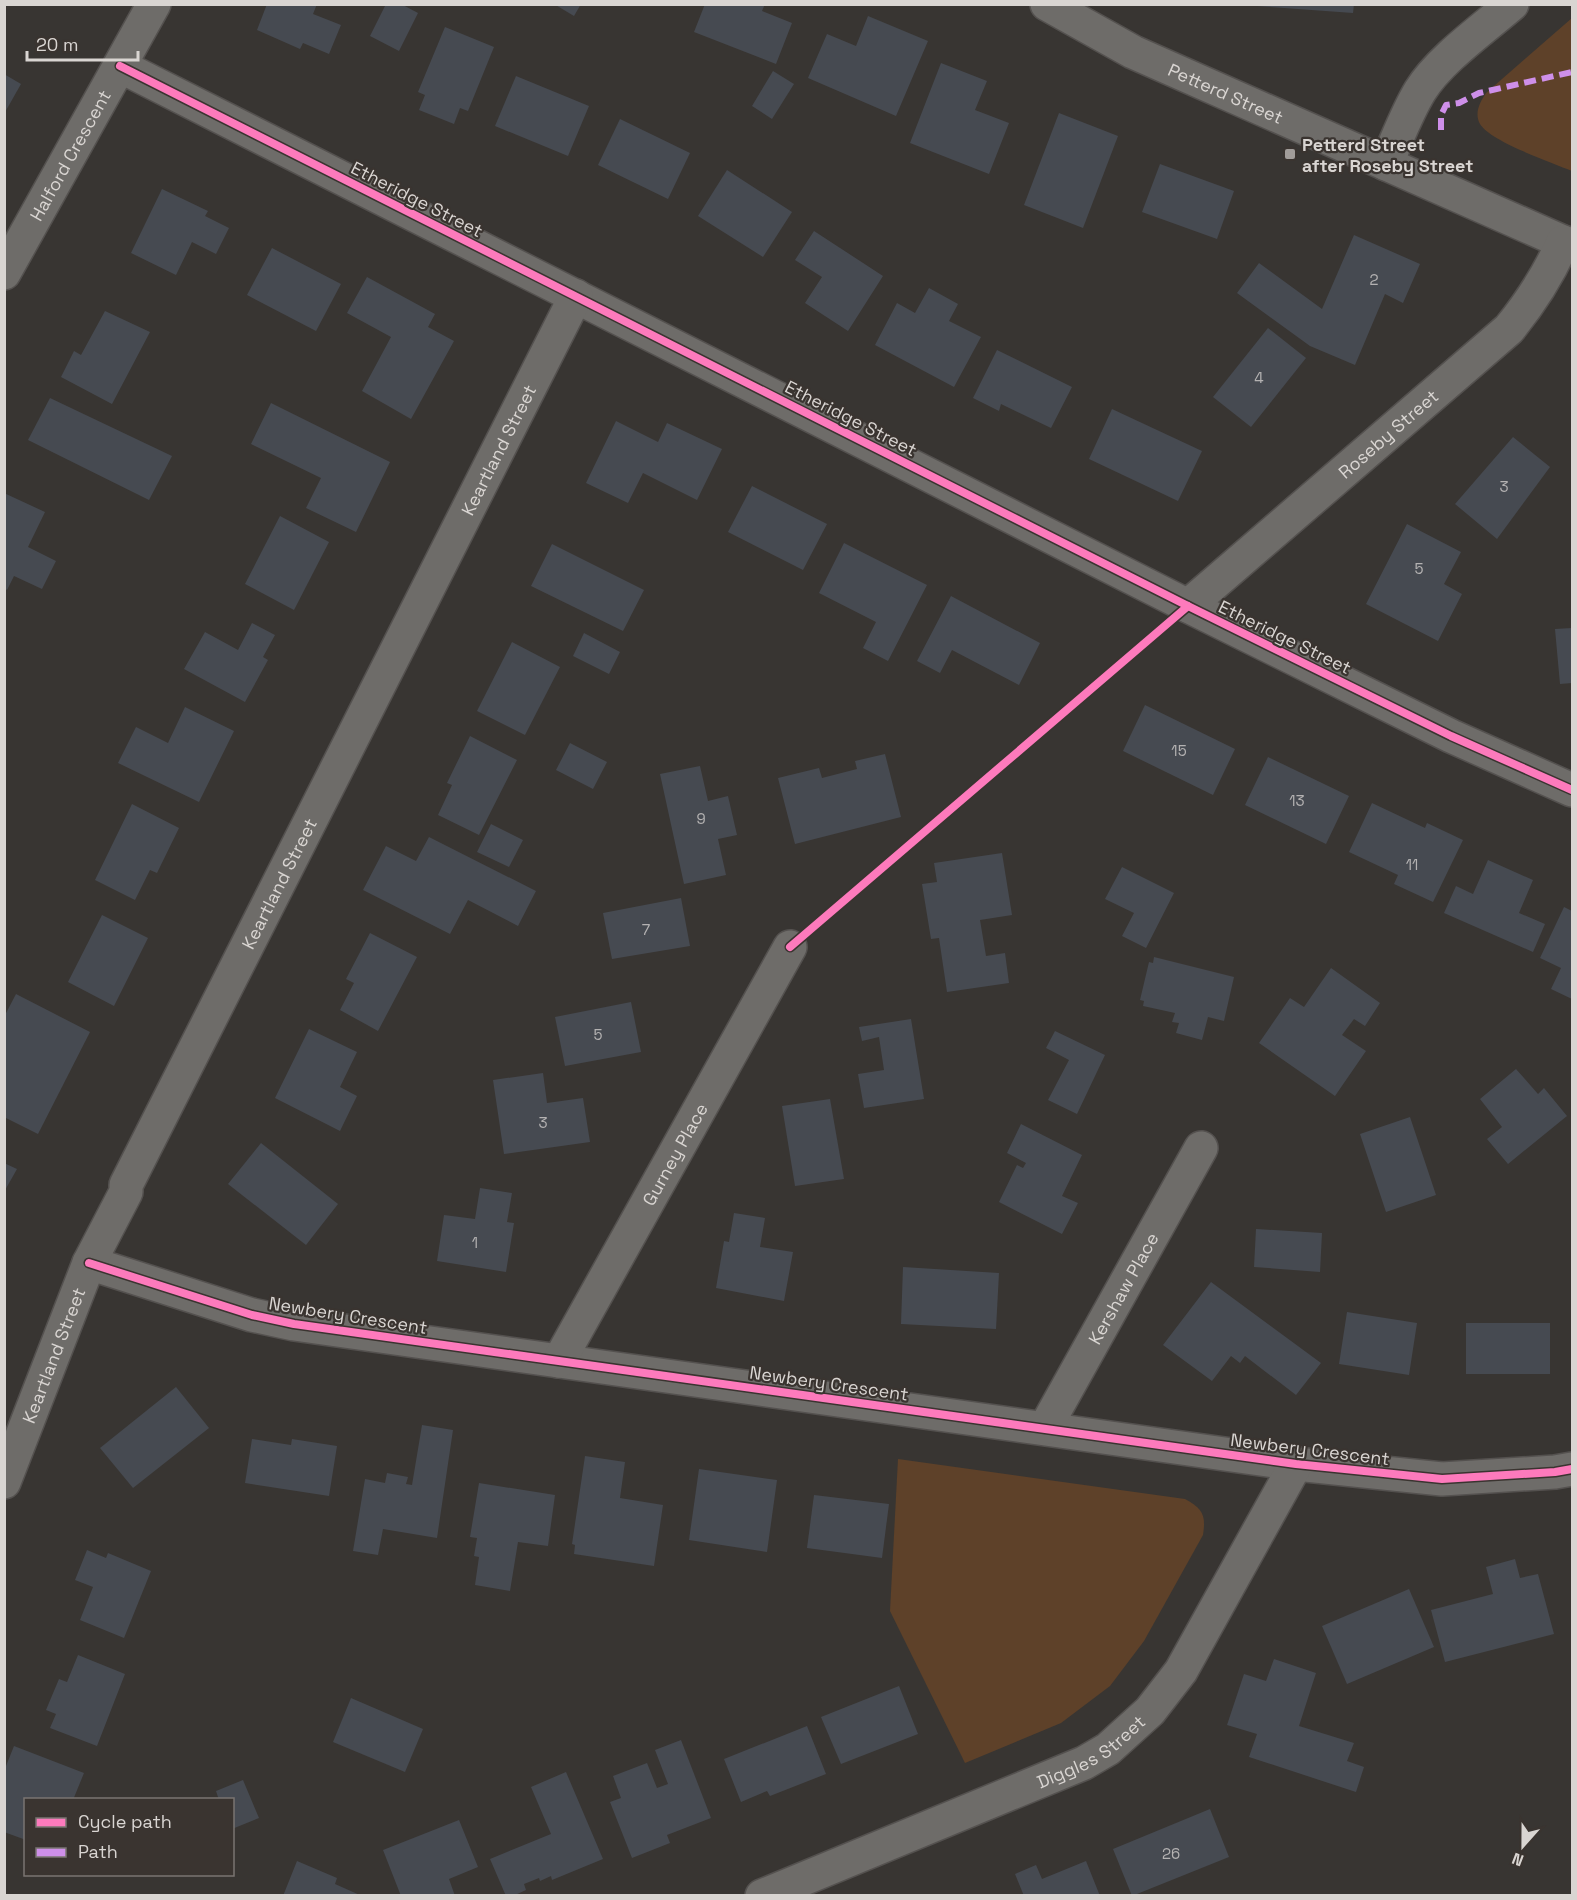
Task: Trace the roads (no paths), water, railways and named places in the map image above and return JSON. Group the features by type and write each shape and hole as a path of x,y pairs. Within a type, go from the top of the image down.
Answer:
{"street":[{"name":"Halford Crescent","path":"4,273 154,4"},
{"name":"Petterd Street","path":"1047,4 1133,52 1568,244"},
{"path":"1386,164 1420,89 1447,60 1512,4"},
{"name":"Etheridge Street","path":"120,66 1188,606 1451,736 1572,790"},
{"name":"Roseby Street","path":"1188,606 1509,328 1530,303 1555,260 1568,244"},
{"name":"Keartland Street","path":"4,1482 89,1263 126,1192 126,1185 576,296"},
{"name":"Gurney Place","path":"560,1361 790,947"},
{"name":"Kershaw Place","path":"1045,1428 1201,1148"},
{"name":"Newbery Crescent","path":"89,1263 252,1314 294,1324 1296,1464 1442,1479 1572,1469"},
{"name":"Diggles Street","path":"762,1896 1084,1763 1108,1749 1150,1711 1181,1671 1296,1464"}],"place":[{"name":"Petterd Street after Roseby Street","path":"1290,154"}]}
